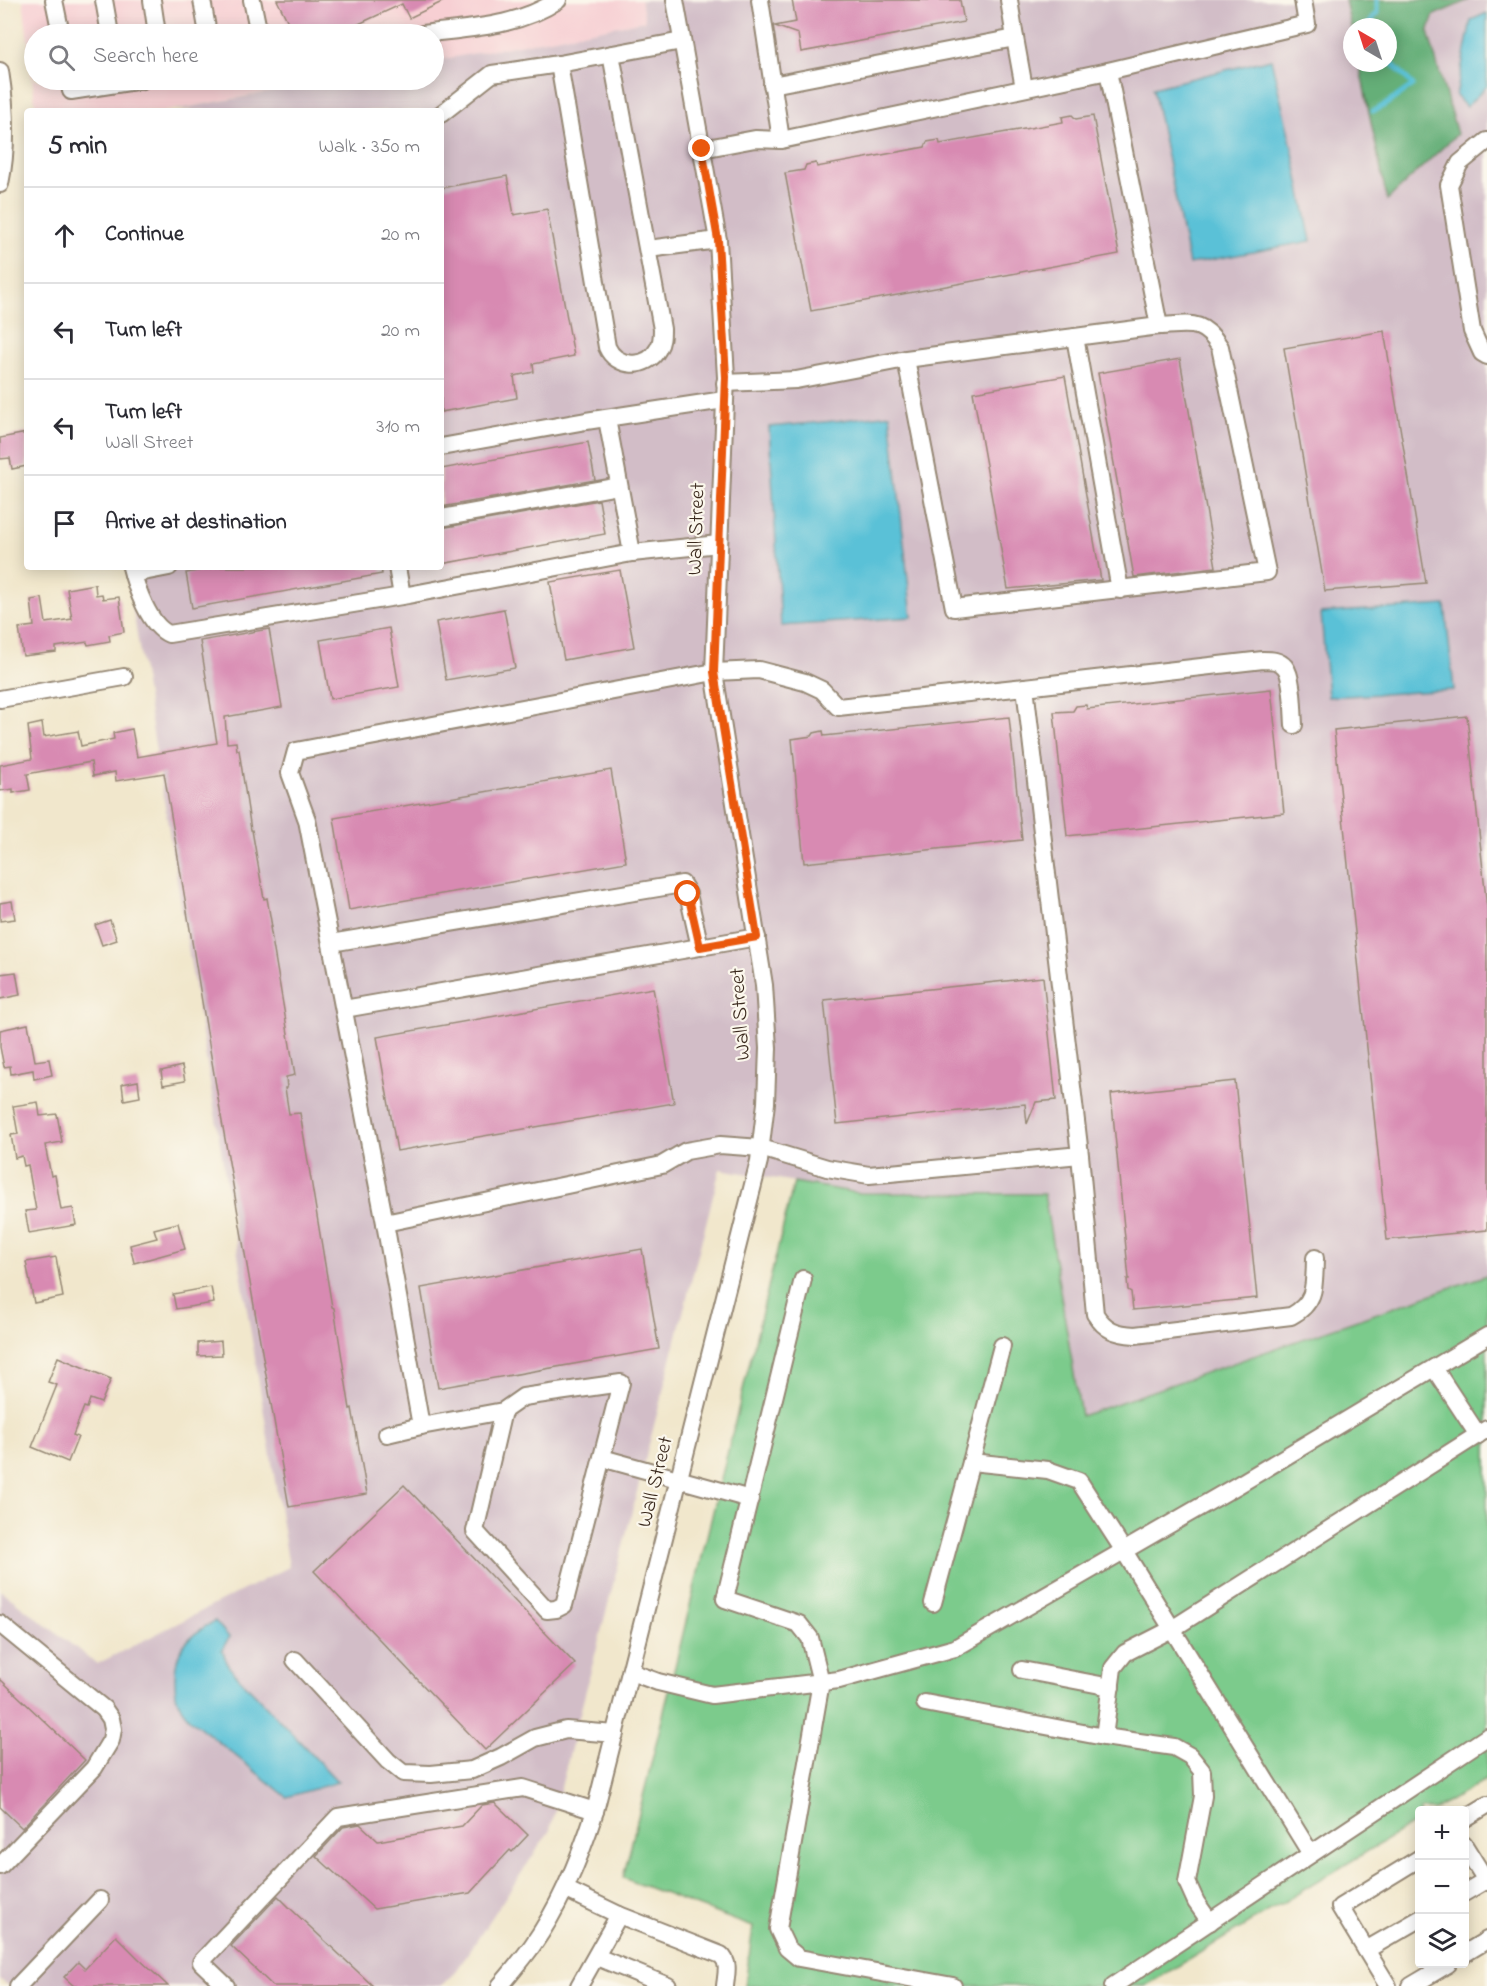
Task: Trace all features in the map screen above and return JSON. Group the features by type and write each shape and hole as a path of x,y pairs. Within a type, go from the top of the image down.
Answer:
{"street":[{"path":"54,0 59,24"},
{"path":"104,0 108,24"},
{"path":"152,0 156,24"},
{"path":"202,0 206,24"},
{"path":"252,0 257,24"},
{"path":"444,31 516,21 558,0"},
{"name":"Wall Street","path":"500,1986 533,1945 565,1889 583,1850 595,1811 759,1161 766,1103 768,1048 764,985 714,672 725,392 718,240 675,0"},
{"path":"760,0 782,140"},
{"path":"1009,0 1024,88"},
{"path":"702,149 755,140 782,140 1108,71 1307,24 1303,0"},
{"path":"772,85 1015,38"},
{"path":"444,112 492,74 682,41"},
{"path":"559,64 607,346 614,358 620,362 636,363 652,357 658,350 662,341 662,329 611,54"},
{"path":"0,71 6,124 0,184"},
{"path":"1108,71 1159,326"},
{"path":"1487,141 1460,163 1449,185 1472,331 1482,352 1487,356"},
{"path":"648,249 718,240"},
{"path":"444,446 607,418 725,392 906,359 1159,326 1196,324 1211,332 1220,346 1267,572 954,608 906,359"},
{"path":"1075,337 1120,590"},
{"path":"607,418 632,553"},
{"path":"444,517 619,486"},
{"path":"132,570 140,596 154,620 162,631 170,634 402,596 632,553 719,544"},
{"path":"398,570 402,596"},
{"path":"422,1426 307,820 290,773 296,751 714,672 759,670 805,682 822,690 838,707 1275,660 1284,666 1289,674 1294,725"},
{"path":"0,699 124,677"},
{"path":"1025,687 1080,1155 1095,1314 1101,1324 1110,1331 1135,1335 1291,1316 1299,1312 1311,1298 1315,1258"},
{"path":"331,943 682,884 688,894 700,947"},
{"path":"344,1009 757,937"},
{"path":"385,1223 662,1165 686,1151 720,1145 761,1148 827,1168 869,1175 1080,1155"},
{"path":"803,1279 725,1599 799,1624 810,1638 821,1682 778,1929 788,1948 799,1958 953,1986"},
{"path":"631,1672 658,1682 712,1695 839,1680 956,1648 1487,1336"},
{"path":"933,1603 1002,1346"},
{"path":"1104,1737 1113,1668 1125,1653 1172,1629 1483,1432 1434,1368"},
{"path":"387,1434 502,1411 523,1397 621,1383 564,1605 556,1609 547,1610 475,1531 502,1411"},
{"path":"602,1458 750,1499"},
{"path":"971,1462 1048,1470 1078,1481 1124,1551 1311,1854"},
{"path":"0,1624 104,1709 111,1719 113,1730 111,1740 94,1768 0,1866"},
{"path":"295,1660 388,1761 403,1773 431,1774 472,1770 535,1738 566,1730 615,1734"},
{"path":"1022,1670 1111,1687"},
{"path":"925,1703 1104,1737 1174,1747 1190,1756 1202,1771 1203,1796 1187,1882 1196,1902 1210,1922"},
{"path":"1113,1986 1487,1737"},
{"path":"226,1986 201,1962 338,1817 524,1788 595,1811"},
{"path":"1469,1816 1487,1806"},
{"path":"1469,1853 1486,1881 1469,1890"},
{"path":"1388,1986 1340,1907 1416,1860"},
{"path":"565,1889 619,1915 721,1955 725,1958 727,1965 725,1986"},
{"path":"18,1986 100,1900"},
{"path":"579,1986 619,1915"},
{"path":"1366,1950 1415,1921"},
{"path":"1469,1950 1487,1940"},
{"path":"597,1957 668,1986"},
{"path":"1411,1986 1441,1968"}],"shaded area":[{"path":"23,0 641,0 645,21 444,59 444,24 26,24"},
{"path":"641,0 1487,0 1487,1296 1081,1416 1044,1194 858,1193 720,1169 550,1830 457,1970 441,1986 8,1986 0,1979 0,1590 97,1664 289,1567 126,570 444,570 444,108 185,108 281,90 444,90 444,59 645,21"},
{"path":"34,90 280,90 182,108 36,108"}],"green space":[{"path":"1345,0 1469,0 1434,15 1428,32 1457,134 1387,200 1361,72 1397,72 1397,18 1349,18"},
{"path":"794,1182 858,1193 1044,1194 1081,1416 1487,1275 1487,1779 1442,1806 1415,1806 1415,1822 1145,1986 745,1986 753,1927 623,1878"}],"water":[{"path":"1487,13 1487,86 1466,107 1456,96 1471,20"},
{"path":"1271,59 1311,241 1189,264 1153,88"},
{"path":"890,414 912,617 781,626 769,427"},
{"path":"1445,605 1454,690 1328,697 1321,613"},
{"path":"215,1621 229,1637 222,1650 229,1667 338,1782 287,1797 191,1720 183,1711 175,1688 175,1671 180,1652 190,1638"}],"building":[{"path":"277,0 446,0 409,18 402,4 359,24 289,24"},
{"path":"792,0 960,0 964,22 801,52 798,34 775,26 796,22"},
{"path":"1072,115 1076,119 1093,116 1119,254 811,311 785,173 804,170 806,165 816,163 817,167 925,147 927,142 939,140 940,144 1063,122 1062,117"},
{"path":"507,176 514,215 547,209 574,356 533,364 534,372 514,376 517,398 444,411 444,187"},
{"path":"1384,331 1426,583 1325,591 1284,348"},
{"path":"1180,359 1216,567 1134,577 1098,373"},
{"path":"1065,376 1101,580 1008,589 973,392"},
{"path":"24,434 24,467 12,469 10,458 0,459 0,438"},
{"path":"588,442 595,480 444,506 444,468"},
{"path":"599,500 605,534 444,563 444,527"},
{"path":"203,570 381,570 382,574 192,608 186,573"},
{"path":"620,570 634,647 564,660 550,582"},
{"path":"95,584 96,595 102,594 103,599 119,597 124,632 109,635 110,641 56,647 56,652 23,656 19,628 34,626 31,600 42,598 46,623 72,619 67,589"},
{"path":"504,609 515,668 446,680 436,622"},
{"path":"389,628 399,687 330,699 320,640"},
{"path":"269,629 282,707 225,717 227,743 236,742 237,750 239,750 264,899 267,898 295,1075 286,1077 287,1088 285,1088 289,1114 300,1113 332,1307 367,1494 289,1507 164,773 116,781 115,772 93,776 91,762 27,774 30,790 13,793 13,789 0,791 0,765 32,759 28,726 42,723 44,737 78,731 81,746 114,739 113,733 132,729 137,757 217,743 200,641"},
{"path":"1271,689 1284,813 1067,836 1054,712 1073,711 1076,706 1086,705 1087,709"},
{"path":"1467,716 1487,909 1487,1230 1387,1240 1334,730"},
{"path":"1009,717 1022,840 804,863 792,739 812,736 814,733 823,731 824,736"},
{"path":"611,770 626,862 349,910 334,818"},
{"path":"12,901 15,919 0,921 0,903"},
{"path":"110,920 117,940 102,945 95,925"},
{"path":"16,972 20,995 0,999 0,974"},
{"path":"1043,977 1056,1100 1036,1102 1027,1124 1025,1104 837,1124 824,1000"},
{"path":"653,988 674,1103 397,1151 377,1037"},
{"path":"28,1024 35,1061 49,1059 52,1075 34,1079 33,1070 11,1074 10,1066 4,1067 0,1047 0,1030"},
{"path":"182,1066 185,1081 163,1085 161,1071"},
{"path":"138,1081 140,1097 124,1100 122,1084"},
{"path":"1235,1081 1257,1298 1133,1310 1131,1292 1128,1290 1127,1279 1129,1279 1111,1094"},
{"path":"38,1102 40,1116 57,1114 62,1142 45,1145 51,1176 55,1175 61,1210 73,1208 76,1225 29,1233 25,1211 36,1210 28,1165 24,1166 22,1156 15,1158 11,1135 18,1134 13,1106"},
{"path":"178,1223 185,1249 134,1263 130,1245 157,1238 154,1229"},
{"path":"642,1249 659,1349 438,1388 421,1288"},
{"path":"56,1257 63,1297 34,1303 26,1262"},
{"path":"211,1287 214,1303 176,1309 173,1294"},
{"path":"221,1341 222,1355 198,1356 198,1343"},
{"path":"58,1357 111,1379 101,1403 90,1399 87,1408 84,1407 73,1435 78,1437 68,1462 32,1447 57,1385 48,1382"},
{"path":"404,1485 575,1664 485,1750 314,1571"},
{"path":"0,1679 85,1760 22,1828 0,1807"},
{"path":"495,1803 528,1835 512,1852 510,1850 470,1893 374,1909 316,1856 343,1827 360,1824 378,1841 462,1826 482,1805"},
{"path":"278,1896 373,1986 273,1986 231,1946"},
{"path":"116,1936 168,1986 74,1986 64,1977 78,1962 85,1969"}],"waterway":[{"path":"1373,18 1377,13 1377,0"},
{"path":"1373,111 1413,85 1397,68"}],"route":[{"path":"688,894 700,947 757,937 714,672 726,377 718,240 702,149"}]}
